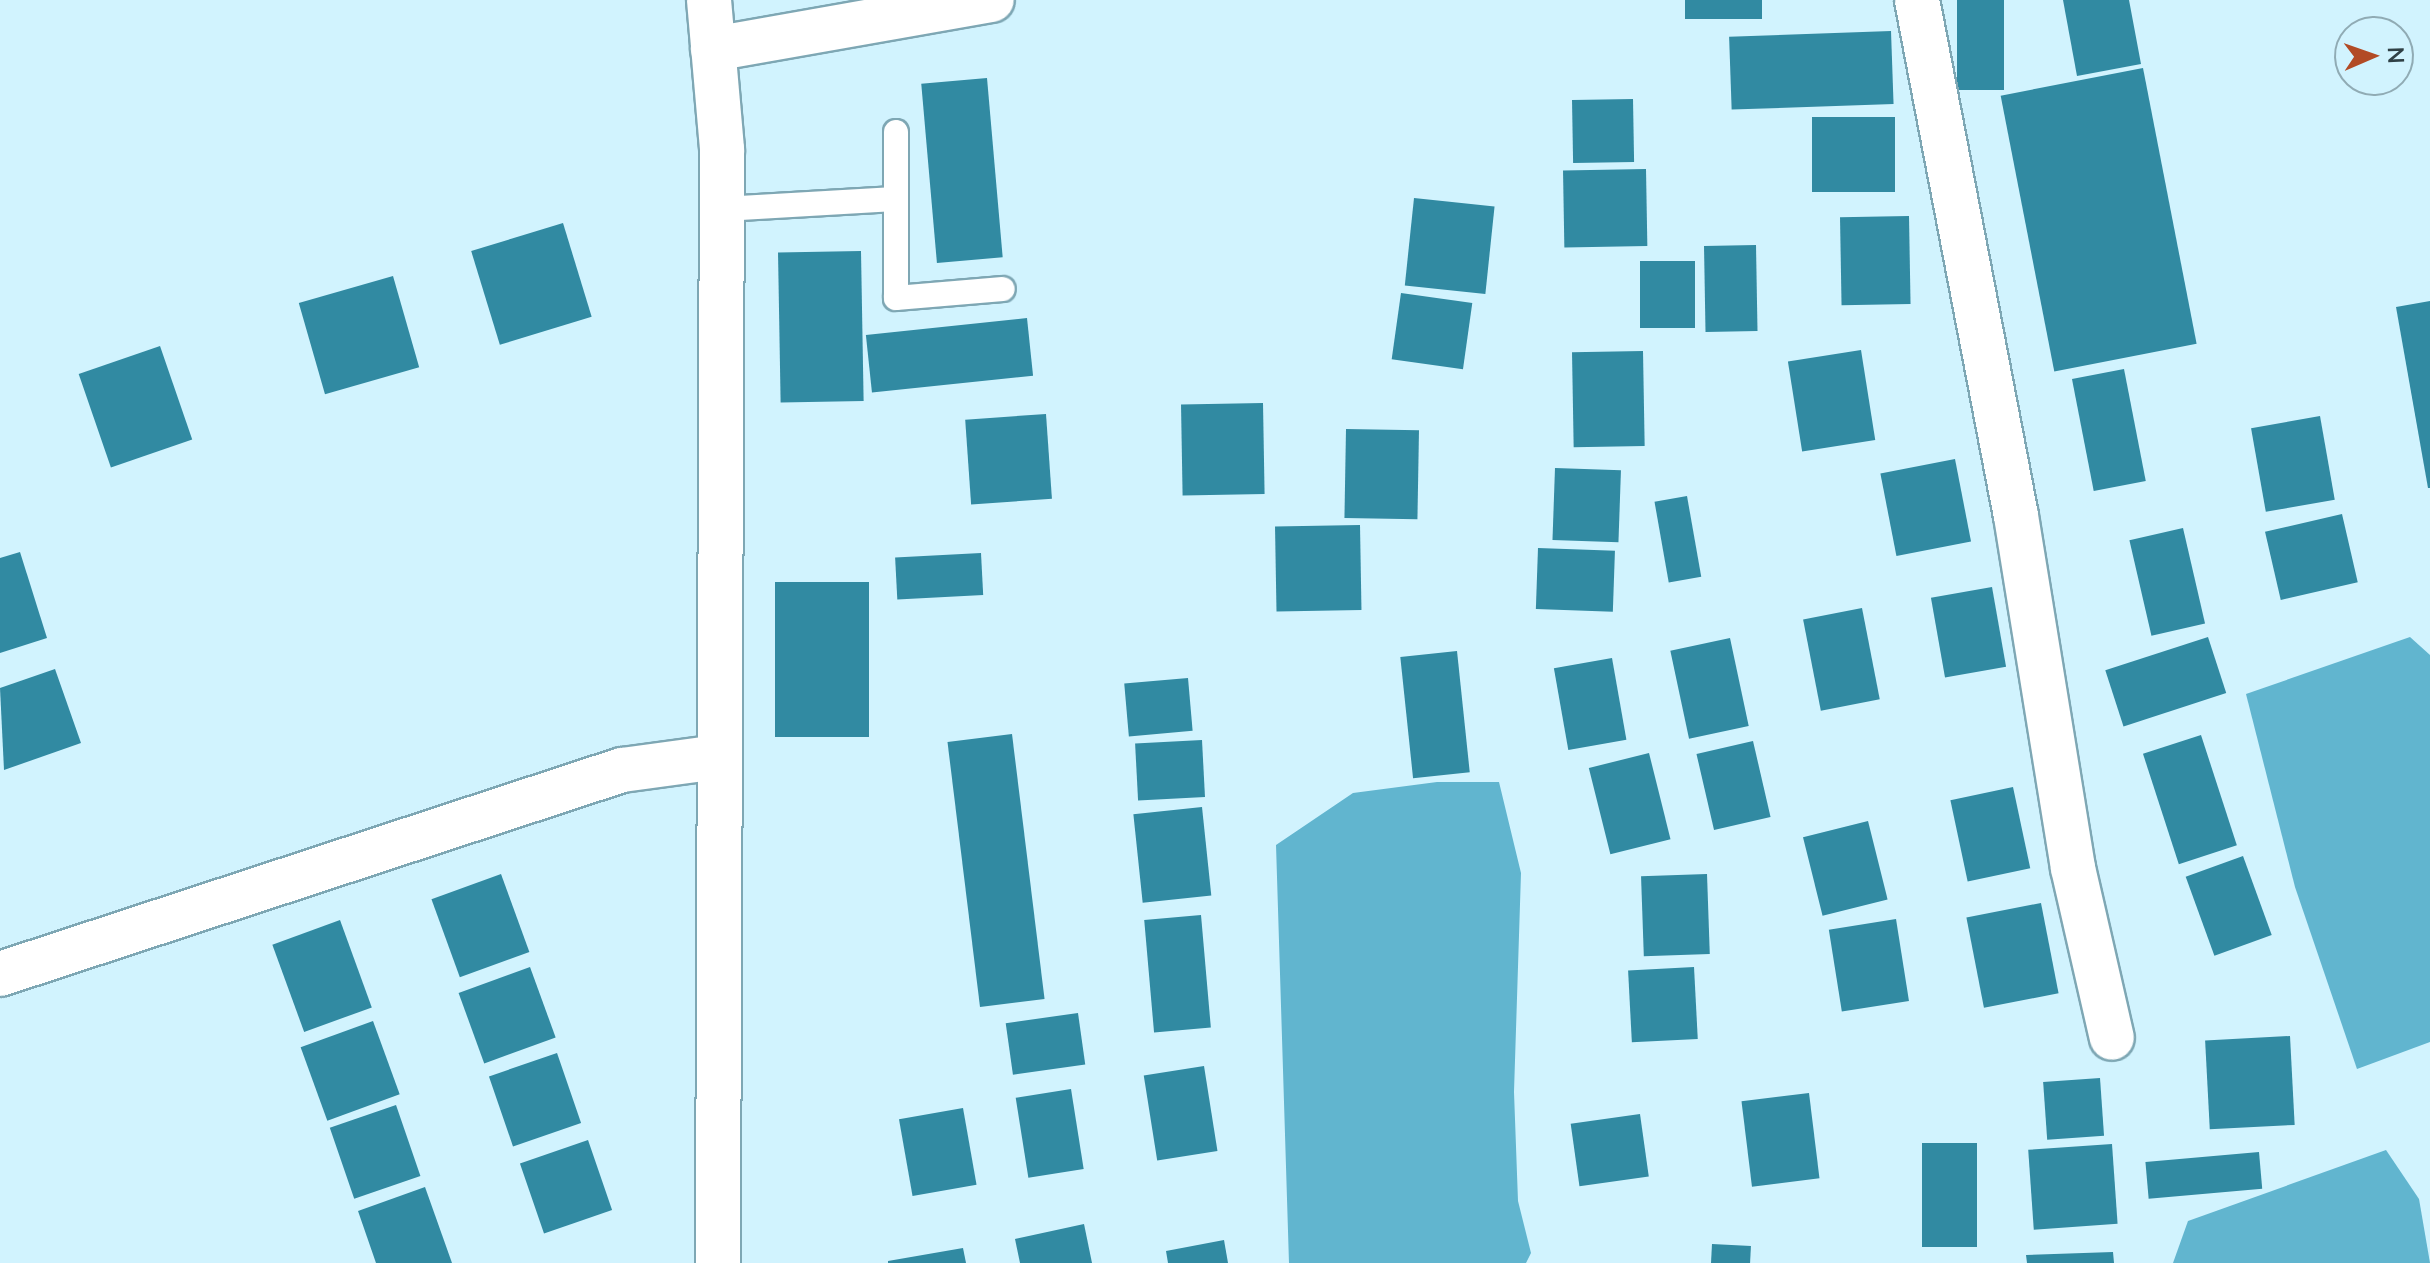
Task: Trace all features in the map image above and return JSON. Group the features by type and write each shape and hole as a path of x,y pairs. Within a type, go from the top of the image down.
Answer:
{"street":[{"path":"709,0 722,209 718,1263"},
{"path":"713,49 992,0"},
{"path":"1917,0 2016,516 2073,868 2112,1038"},
{"path":"0,974 622,770 718,757"}],"lane":[{"path":"896,132 896,298 1003,289"},
{"path":"722,209 896,199"}],"water":[{"path":"2410,637 2430,655 2430,1042 2357,1069 2295,887 2246,694"},
{"path":"1437,782 1499,782 1521,873 1514,1092 1518,1201 1531,1253 1526,1263 1289,1263 1276,845 1353,793"},
{"path":"2386,1150 2419,1199 2430,1263 2173,1263 2188,1221"}],"building":[{"path":"1685,0 1762,0 1762,19 1685,19"},
{"path":"1957,0 2004,0 2004,90 1957,90"},
{"path":"2063,0 2129,0 2141,64 2077,76"},
{"path":"1891,31 1894,104 1732,110 1729,37"},
{"path":"2143,68 2197,344 2054,372 2001,96"},
{"path":"987,78 1003,257 937,263 921,84"},
{"path":"1633,99 1634,162 1573,163 1572,100"},
{"path":"1812,117 1895,117 1895,192 1812,192"},
{"path":"1646,169 1647,246 1564,247 1563,170"},
{"path":"1414,198 1495,206 1485,294 1405,286"},
{"path":"1909,216 1911,304 1842,305 1840,217"},
{"path":"563,223 592,317 500,345 471,251"},
{"path":"1756,245 1758,331 1706,332 1704,246"},
{"path":"861,251 864,401 781,402 778,252"},
{"path":"1640,261 1695,261 1695,328 1640,328"},
{"path":"393,276 419,367 325,394 299,303"},
{"path":"1401,293 1472,303 1463,369 1392,359"},
{"path":"2430,301 2430,488 2428,488 2396,307"},
{"path":"1027,318 1033,376 872,393 866,335"},
{"path":"160,346 192,440 111,468 79,374"},
{"path":"1861,350 1875,440 1802,451 1788,362"},
{"path":"1643,351 1645,446 1574,447 1572,352"},
{"path":"2124,369 2146,481 2094,491 2072,379"},
{"path":"1263,403 1265,494 1183,495 1181,404"},
{"path":"1046,414 1052,499 971,504 965,420"},
{"path":"2320,416 2335,500 2266,512 2251,428"},
{"path":"1346,429 1419,430 1417,519 1344,518"},
{"path":"1955,459 1971,541 1896,556 1880,474"},
{"path":"1555,468 1621,470 1618,542 1552,540"},
{"path":"1687,496 1701,577 1669,582 1655,502"},
{"path":"2342,514 2358,582 2281,600 2265,532"},
{"path":"1360,525 1361,610 1276,611 1275,526"},
{"path":"2183,528 2205,623 2151,636 2129,540"},
{"path":"1538,548 1615,551 1613,612 1536,609"},
{"path":"20,552 47,638 0,653 0,558"},
{"path":"981,553 983,595 897,599 895,558"},
{"path":"775,582 869,582 869,737 775,737"},
{"path":"1992,587 2006,667 1945,678 1931,598"},
{"path":"1862,608 1880,699 1821,711 1803,619"},
{"path":"2208,637 2226,693 2124,726 2105,670"},
{"path":"1730,638 1749,726 1689,739 1670,651"},
{"path":"1457,651 1470,772 1413,778 1400,657"},
{"path":"1612,658 1626,740 1568,750 1554,668"},
{"path":"55,669 81,743 4,770 0,688"},
{"path":"1188,678 1193,731 1129,736 1124,684"},
{"path":"1012,734 1045,999 980,1007 947,742"},
{"path":"2201,735 2237,845 2179,864 2143,754"},
{"path":"1202,740 1205,797 1138,800 1135,744"},
{"path":"1753,741 1771,817 1714,830 1696,754"},
{"path":"1649,753 1671,839 1610,854 1589,768"},
{"path":"2013,787 2030,868 1968,881 1950,800"},
{"path":"1202,807 1211,896 1143,903 1133,814"},
{"path":"1868,821 1888,900 1823,916 1803,837"},
{"path":"2243,856 2272,935 2214,956 2186,877"},
{"path":"501,874 529,952 460,977 431,899"},
{"path":"1707,874 1710,954 1644,956 1641,876"},
{"path":"2041,903 2059,993 1984,1008 1966,918"},
{"path":"1201,915 1211,1028 1154,1033 1144,920"},
{"path":"1896,919 1909,1001 1842,1012 1829,930"},
{"path":"340,920 372,1007 304,1032 272,945"},
{"path":"530,967 556,1037 484,1063 459,993"},
{"path":"1694,967 1698,1039 1632,1042 1628,970"},
{"path":"1078,1013 1085,1064 1013,1075 1006,1023"},
{"path":"373,1021 400,1094 327,1121 301,1047"},
{"path":"2290,1036 2295,1125 2210,1129 2205,1040"},
{"path":"557,1053 581,1123 513,1146 489,1076"},
{"path":"1204,1066 1217,1151 1157,1160 1144,1076"},
{"path":"2100,1078 2104,1136 2047,1140 2043,1082"},
{"path":"1071,1089 1084,1169 1028,1178 1016,1098"},
{"path":"1809,1093 1819,1178 1752,1187 1742,1101"},
{"path":"396,1105 420,1176 354,1199 330,1128"},
{"path":"963,1108 977,1185 913,1196 899,1119"},
{"path":"1640,1114 1649,1176 1579,1186 1571,1124"},
{"path":"588,1140 612,1210 544,1233 520,1163"},
{"path":"1922,1143 1977,1143 1977,1247 1922,1247"},
{"path":"2112,1144 2118,1224 2034,1230 2028,1150"},
{"path":"2259,1152 2262,1189 2149,1199 2145,1162"},
{"path":"425,1187 452,1263 376,1263 358,1211"},
{"path":"1084,1224 1092,1263 1020,1263 1015,1239"},
{"path":"1224,1240 1228,1263 1168,1263 1166,1251"},
{"path":"1712,1244 1751,1246 1750,1263 1711,1263"},
{"path":"963,1248 966,1263 888,1263 888,1261"},
{"path":"2113,1252 2114,1263 2027,1263 2026,1255"}]}
